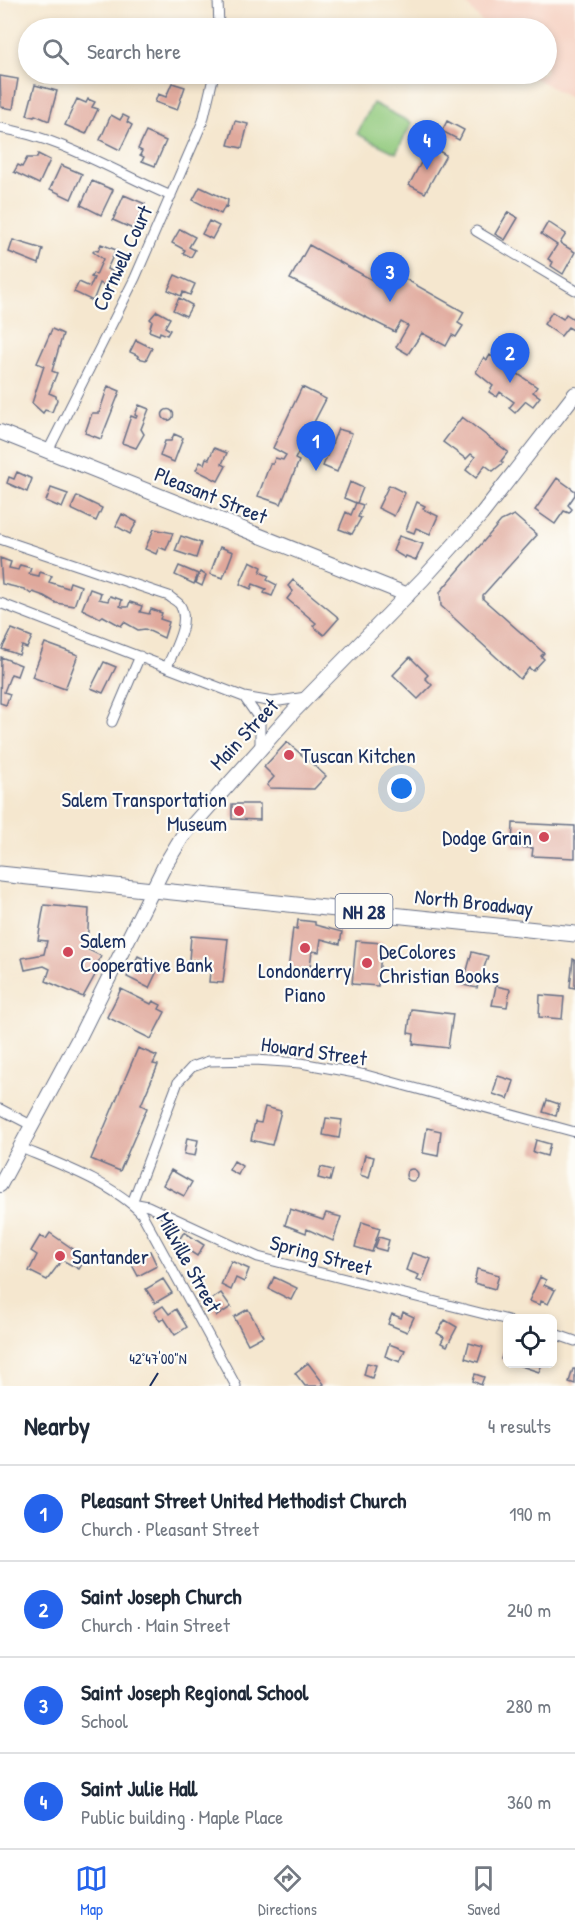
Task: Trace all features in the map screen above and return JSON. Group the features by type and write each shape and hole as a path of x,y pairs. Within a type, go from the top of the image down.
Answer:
{"main road":[{"name":"Main Street","path":"0,1185 33,1126 173,851 194,820 308,696 408,595 509,481 575,394"},
{"name":"Pleasant Street","path":"0,432 408,595"},
{"name":"NH 28","path":"0,874 154,888"},
{"name":"North Broadway","path":"154,888 575,934"}],"street":[{"path":"218,0 219,18"},
{"name":"Cornwell Court","path":"48,451 122,306 203,121 212,84"},
{"path":"0,128 30,133 62,144 171,196"},
{"path":"476,231 575,290"},
{"path":"0,539 169,596 180,605 183,615 182,626 167,667"},
{"path":"1,605 244,697 289,702 308,696"},
{"path":"112,722 140,656"},
{"path":"244,697 260,720 260,748"},
{"name":"Howard Street","path":"132,1203 178,1082 192,1067 209,1061 281,1061 338,1068 575,1132"},
{"path":"0,1109 33,1126"},
{"name":"Millville Street","path":"21,1148 132,1203 152,1228 236,1386"},
{"name":"Spring Street","path":"132,1203 148,1206 258,1257 503,1319"},
{"path":"557,1336 575,1341"}],"shaded area":[{"path":"463,0 575,0 575,101 545,84 557,84 557,18 478,18"}],"green space":[{"path":"373,103 412,123 396,153 357,134"}],"building":[{"path":"0,76 18,79 13,109 1,107"},
{"path":"172,84 185,87 177,110 155,102 158,94 166,97"},
{"path":"35,85 57,91 49,121 35,115 34,117 27,115"},
{"path":"77,99 86,103 88,99 95,102 92,107 98,109 86,134 65,125"},
{"path":"111,115 120,120 123,115 129,118 127,122 132,125 120,150 100,140"},
{"path":"235,121 248,124 242,148 228,145"},
{"path":"447,121 464,130 459,140 442,131"},
{"path":"146,132 166,141 155,166 142,161 144,157 140,155 142,151 138,149"},
{"path":"430,146 446,155 425,193 409,185"},
{"path":"38,154 50,160 39,184 14,172 18,165 22,167 27,158 37,158"},
{"path":"61,165 82,174 71,199 50,189"},
{"path":"92,181 113,190 101,215 81,205"},
{"path":"200,187 228,200 227,207 225,206 221,214 193,200"},
{"path":"124,195 145,204 133,229 113,220"},
{"path":"508,212 518,218 505,240 495,234"},
{"path":"209,221 219,226 212,239 202,234"},
{"path":"548,222 566,234 560,243 575,252 563,274 551,266 553,262 548,259 557,245 541,234"},
{"path":"180,229 195,237 189,247 195,250 191,257 183,253 185,250 172,243"},
{"path":"13,240 43,249 39,264 9,252"},
{"path":"101,244 116,250 107,269 112,271 105,286 100,283 93,301 74,292 79,282 90,287 94,278 91,277 93,273 96,275 103,259 93,252 98,251"},
{"path":"309,245 392,291 400,276 464,312 458,323 463,326 456,337 452,335 446,346 422,333 408,354 396,347 408,326 401,322 395,332 290,279"},
{"path":"175,275 195,284 190,295 183,292 181,296 168,290"},
{"path":"179,298 192,305 186,316 173,310"},
{"path":"157,311 170,318 165,327 170,330 167,335 149,331 152,321 150,319"},
{"path":"552,312 563,319 566,314 575,320 575,331 568,327 561,336 544,324"},
{"path":"52,329 63,334 52,371 57,373 49,393 56,396 57,400 52,412 45,410 43,413 32,403 44,366 37,363"},
{"path":"136,340 152,348 146,360 130,352"},
{"path":"490,355 537,387 533,392 540,397 533,406 526,401 515,413 509,408 514,402 500,392 497,397 489,392 493,386 476,372 484,357 487,360"},
{"path":"108,386 120,391 101,439 85,433 92,413 99,413"},
{"path":"302,387 326,399 295,459 299,461 281,504 258,496 270,464 273,464 275,458 283,460 286,455 273,448"},
{"path":"139,405 149,409 141,429 144,434 136,448 122,443 131,416 136,418"},
{"path":"168,410 172,411 172,419 168,420 164,419 163,415 164,411"},
{"path":"462,417 508,452 501,461 503,463 493,471 485,465 476,478 466,470 475,457 471,454 466,459 443,442"},
{"path":"338,429 352,433 337,472 323,466"},
{"path":"174,434 183,438 174,462 160,456 165,441 171,441"},
{"path":"214,448 227,453 222,464 226,466 218,481 196,470 200,462 204,464 206,458 209,459"},
{"path":"17,472 32,479 27,492 7,483 9,477 14,479"},
{"path":"557,478 575,491 575,495 568,505 572,509 569,513 564,511 555,524 535,510"},
{"path":"350,482 363,488 357,503 363,505 358,517 361,518 352,534 339,529 346,512 351,515 356,503 344,498"},
{"path":"389,485 405,493 394,516 378,508"},
{"path":"51,488 68,494 62,508 46,501"},
{"path":"77,496 102,508 96,521 71,509"},
{"path":"417,502 425,506 423,509 438,516 430,534 416,528 414,533 406,530"},
{"path":"122,514 137,522 130,534 116,526"},
{"path":"514,515 537,535 483,595 483,599 544,653 541,656 544,659 533,671 529,668 520,679 441,606 440,592 501,521"},
{"path":"154,529 173,533 166,550 159,547 156,554 145,549"},
{"path":"181,536 201,543 196,558 175,551"},
{"path":"399,536 423,544 416,560 406,556 405,558 393,551"},
{"path":"220,547 233,552 223,578 210,574"},
{"path":"0,558 11,562 9,568 18,570 20,565 31,568 29,574 39,576 40,572 52,576 49,582 68,588 70,582 81,586 74,606 56,603 33,592 31,594 24,589 2,584"},
{"path":"250,561 262,567 260,572 269,576 267,580 277,585 272,596 264,593 266,589 253,584 251,589 240,584"},
{"path":"179,566 198,574 194,584 175,575"},
{"path":"200,572 206,575 202,586 196,583"},
{"path":"293,580 339,618 324,635 313,626 316,623 287,599 293,591 288,586"},
{"path":"90,589 101,593 99,599 108,601 110,596 122,600 120,606 123,607 128,607 130,602 142,606 140,612 149,614 151,609 162,613 160,619 169,622 164,638 145,629 138,630 124,622 121,626 103,616 100,618 82,609"},
{"path":"12,629 32,637 27,648 22,646 19,655 2,649"},
{"path":"45,643 78,655 65,689 32,677"},
{"path":"1,657 21,665 17,676 11,674 4,692 10,694 6,705 0,703"},
{"path":"410,657 428,675 425,678 432,685 418,699 393,675"},
{"path":"104,662 116,667 103,693 91,688"},
{"name":"Tuscan Kitchen","path":"287,742 326,776 314,789 270,788 267,785 274,777 264,767"},
{"path":"232,804 260,804 260,820 232,819"},
{"name":"Dodge Grain","path":"513,823 575,826 575,858 532,856 533,848 512,847"},
{"name":"Salem Cooperative Bank","path":"44,905 89,909 87,949 101,956 96,967 99,968 83,997 46,981 50,969 44,966 25,970 22,958 44,954 47,941 38,940"},
{"name":"Londonderry Piano","path":"298,920 315,922 315,925 342,932 340,944 321,939 319,952 312,951 309,974 288,971 293,928 297,929"},
{"path":"191,936 228,939 223,983 209,982 211,961 189,960"},
{"name":"DeColores Christian Books","path":"356,941 382,943 378,986 352,984"},
{"path":"472,952 488,956 477,988 463,985"},
{"path":"138,956 159,967 149,988 127,977"},
{"path":"573,959 575,960 575,988 570,987"},
{"path":"496,986 510,989 507,1007 492,1005"},
{"path":"121,989 151,1004 153,1001 161,1005 159,1009 165,1012 151,1039 107,1017"},
{"path":"540,995 564,997 562,1019 539,1017"},
{"path":"411,1009 453,1014 448,1048 413,1044 414,1034 408,1033"},
{"path":"138,1048 157,1056 153,1064 158,1065 141,1105 147,1108 120,1171 91,1159"},
{"path":"498,1076 514,1081 508,1099 493,1094"},
{"path":"547,1100 559,1104 556,1116 543,1112"},
{"path":"265,1107 281,1111 272,1145 251,1140 255,1122 261,1123"},
{"path":"326,1118 342,1120 339,1138 323,1135"},
{"path":"427,1128 441,1131 438,1156 423,1153"},
{"path":"187,1138 198,1140 195,1156 184,1154"},
{"path":"536,1140 550,1144 547,1156 533,1152"},
{"path":"365,1155 374,1157 369,1178 360,1175"},
{"path":"234,1161 242,1166 238,1175 229,1170"},
{"path":"321,1167 333,1170 330,1181 318,1178"},
{"path":"414,1169 417,1170 417,1180 410,1181 407,1180 406,1173 407,1170"},
{"path":"171,1170 192,1182 184,1196 163,1185"},
{"path":"290,1209 323,1220 326,1213 341,1217 333,1241 307,1229 306,1233 285,1225"},
{"path":"362,1222 380,1228 372,1252 355,1247"},
{"path":"184,1232 204,1245 197,1256 177,1243"},
{"name":"Santander","path":"50,1233 86,1258 79,1269 62,1260 47,1280 29,1271 37,1255 31,1251 40,1236 46,1239"},
{"path":"379,1237 389,1240 386,1251 375,1248"},
{"path":"150,1251 157,1266 138,1276 130,1261"},
{"path":"412,1253 431,1259 422,1282 417,1280 419,1275 406,1270"},
{"path":"231,1261 249,1269 244,1282 236,1278 231,1290 221,1285"},
{"path":"477,1269 499,1275 495,1289 474,1283"},
{"path":"274,1277 297,1288 291,1300 269,1289"},
{"path":"540,1277 546,1280 544,1285 555,1290 548,1304 541,1301 540,1305 529,1301"},
{"path":"163,1279 172,1293 155,1303 146,1289"},
{"path":"221,1293 231,1307 217,1316 208,1302"},
{"path":"163,1306 169,1314 176,1309 187,1327 175,1335 164,1318 160,1321 154,1312"},
{"path":"248,1309 263,1336 248,1344 234,1317"},
{"path":"403,1312 414,1317 407,1332 388,1324 392,1314 401,1318"},
{"path":"445,1320 457,1327 447,1346 441,1343 444,1337 437,1333"},
{"path":"469,1343 483,1347 478,1362 465,1358"},
{"path":"389,1344 405,1350 400,1362 385,1356"},
{"path":"308,1363 324,1384 321,1386 305,1386 295,1373"},
{"path":"367,1363 376,1365 372,1378 364,1375"},
{"path":"527,1368 540,1368 539,1372"},
{"path":"573,1369 575,1369 575,1384 569,1382"},
{"path":"475,1374 484,1377 481,1385 473,1381"}],"place":[{"name":"Saint Julie Hall","path":"427,170"},
{"name":"Saint Joseph Regional School","path":"390,302"},
{"name":"Saint Joseph Church","path":"510,383"},
{"name":"Pleasant Street United Methodist Church","path":"316,471"},
{"name":"Tuscan Kitchen","path":"289,755"},
{"name":"Salem Transportation Museum","path":"239,811"},
{"name":"Dodge Grain","path":"544,837"},
{"name":"Londonderry Piano","path":"305,948"},
{"name":"Salem Cooperative Bank","path":"68,952"},
{"name":"DeColores Christian Books","path":"367,963"},
{"name":"Santander","path":"60,1256"}]}
